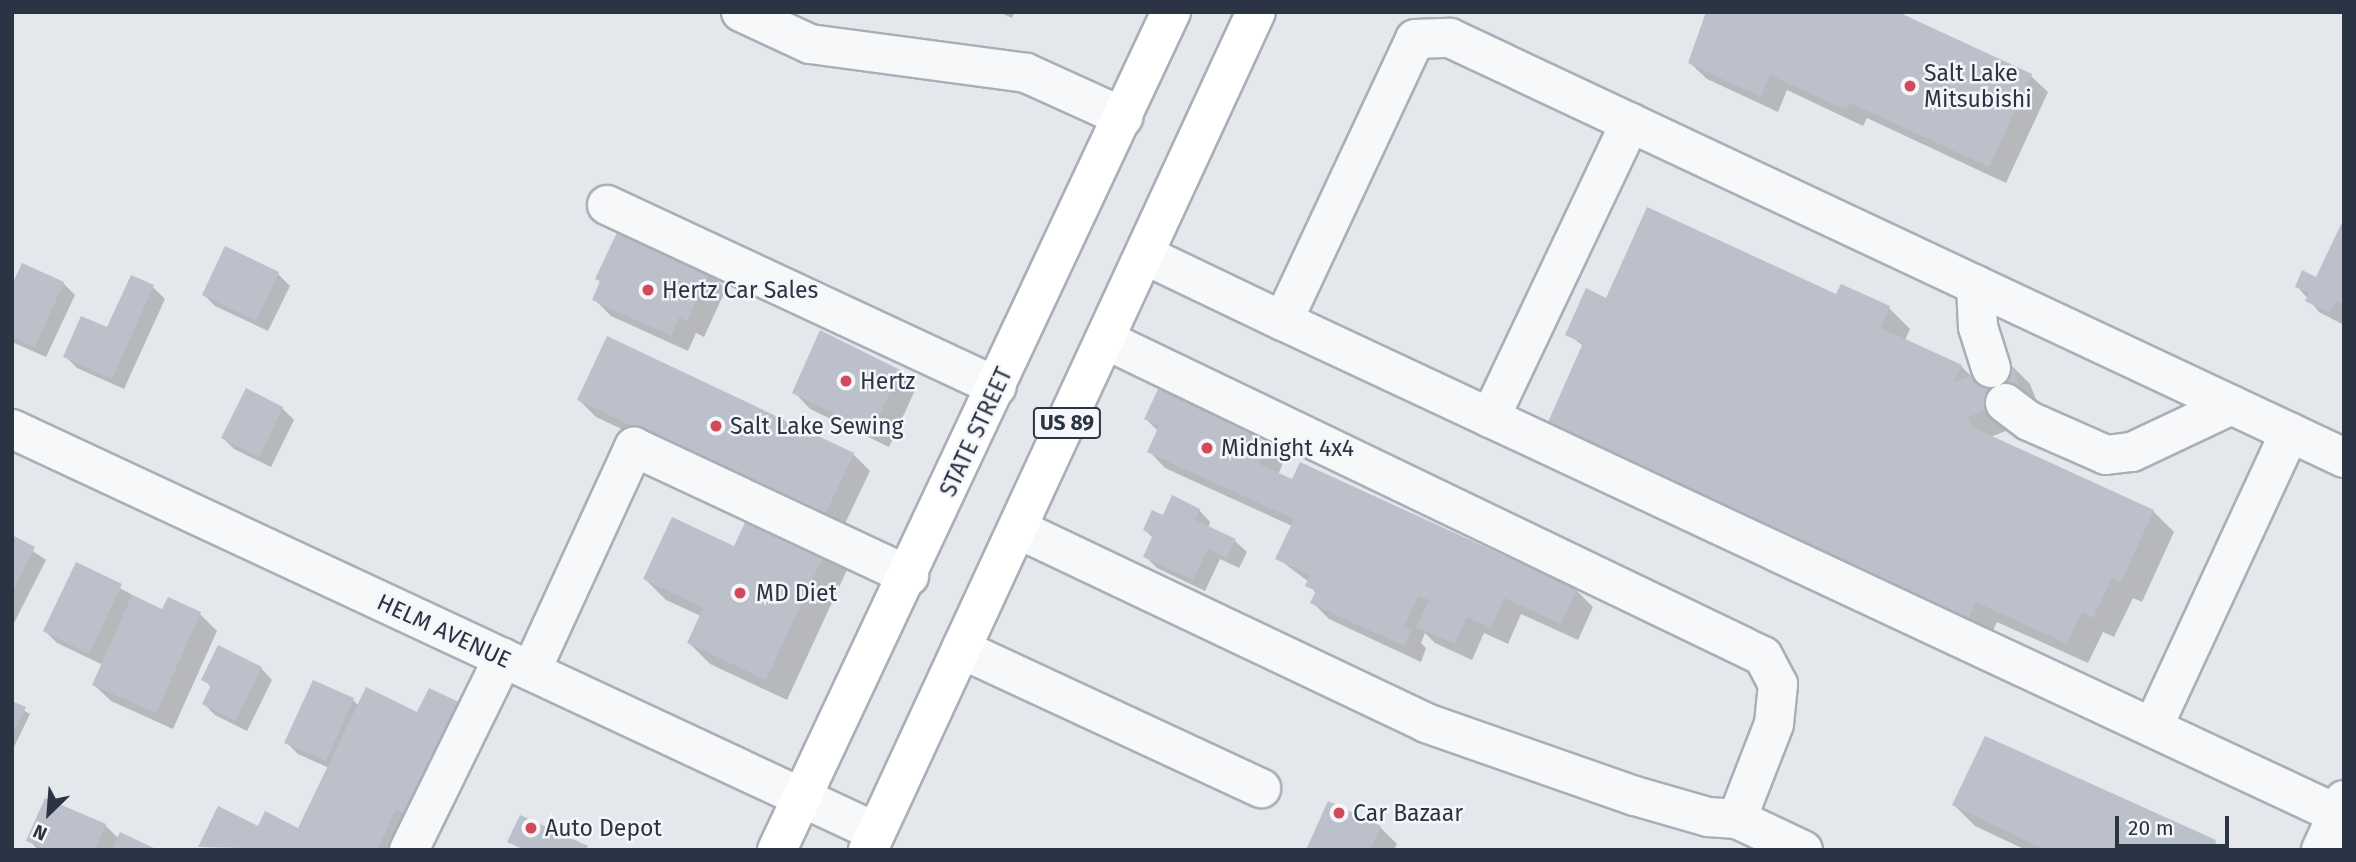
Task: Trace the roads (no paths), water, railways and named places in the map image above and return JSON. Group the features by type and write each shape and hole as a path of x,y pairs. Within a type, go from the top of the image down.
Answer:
{"main road":[{"name":"STATE STREET","path":"777,850 909,576 1171,12"},
{"name":"US 89","path":"872,841 1256,12"}],"street":[{"path":"741,12 810,44 1026,73 1123,117"},
{"path":"1283,321 1415,39 1450,38 2344,458"},
{"path":"1490,418 1630,123"},
{"path":"607,205 997,387"},
{"path":"1145,255 2153,727 2330,832"},
{"path":"1976,285 1978,327 1991,368"},
{"path":"1106,340 1763,656 1778,684 1774,724 1737,819"},
{"path":"2005,403 2029,421 2106,455 2132,452 2232,405"},
{"name":"HELM AVENUE","path":"12,429 802,798 872,841"},
{"path":"2153,727 2290,432"},
{"path":"409,850 517,665 634,447 909,576"},
{"path":"1018,529 1426,723 1635,796 1708,817 1737,819 1803,850"},
{"path":"961,649 1261,788"}],"place":[{"name":"Salt Lake Mitsubishi","path":"1910,86"},
{"name":"Hertz Car Sales","path":"648,290"},
{"name":"Hertz","path":"846,381"},
{"name":"Salt Lake Sewing","path":"716,426"},
{"name":"Midnight 4x4","path":"1207,448"},
{"name":"MD Diet","path":"740,593"},
{"name":"Car Bazaar","path":"1339,813"},
{"name":"Auto Depot","path":"531,828"}]}
